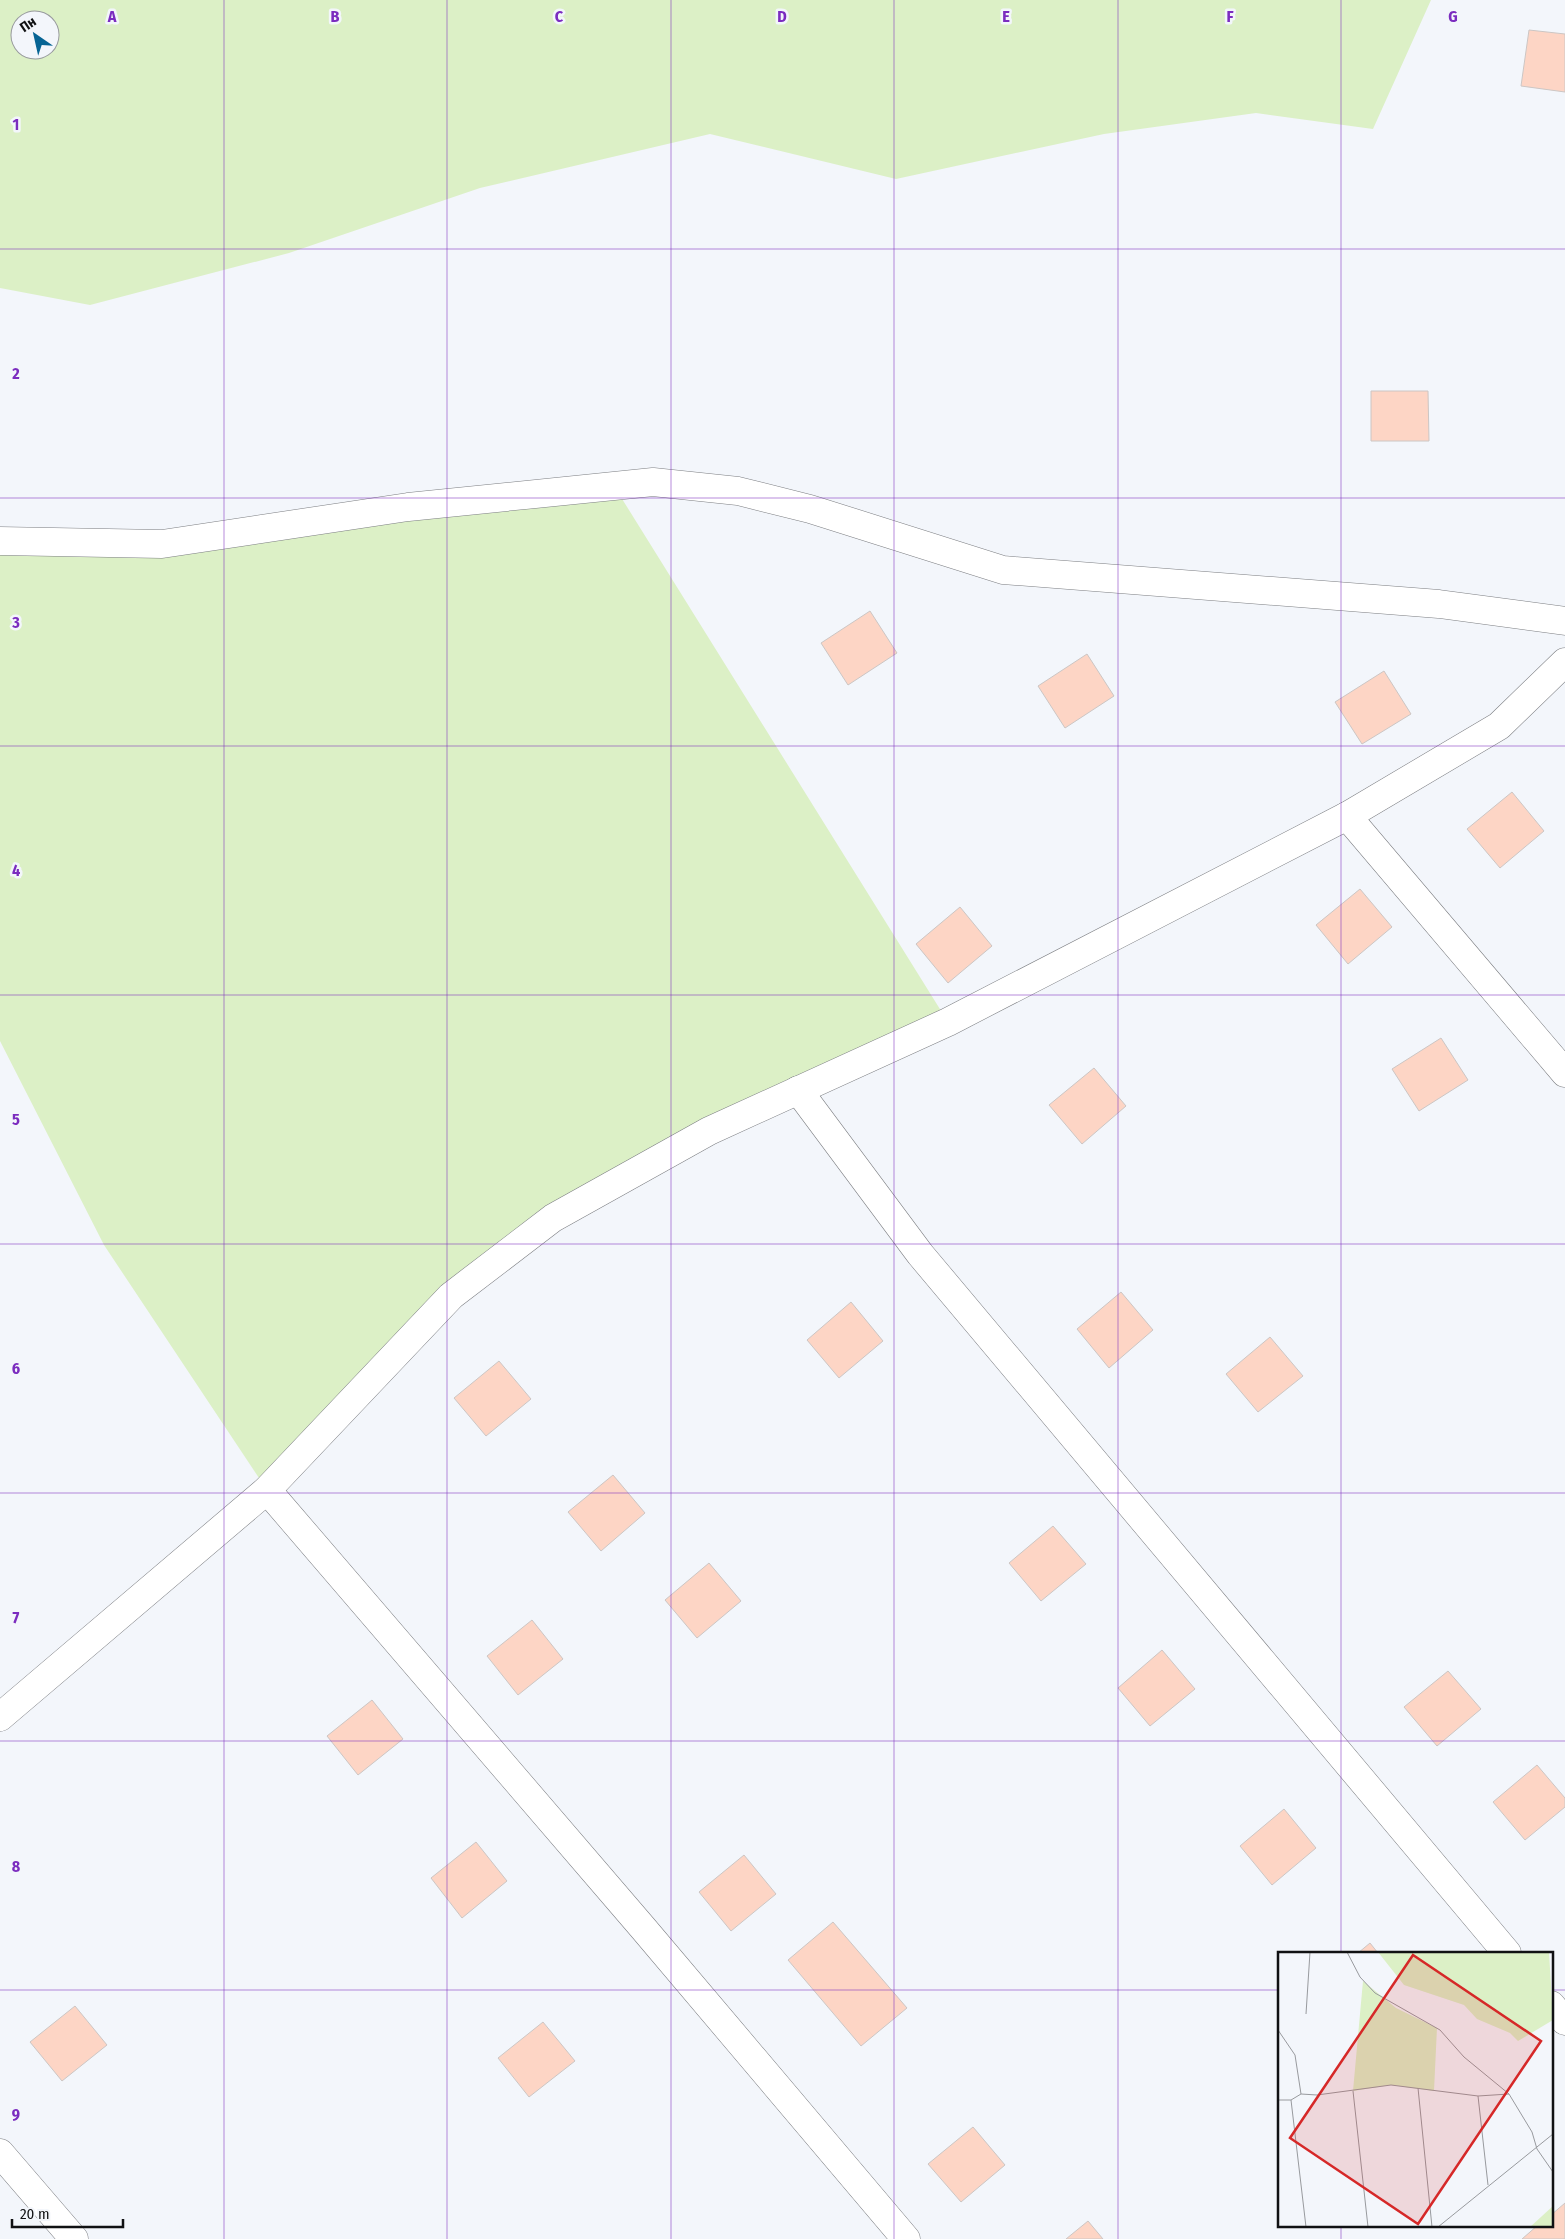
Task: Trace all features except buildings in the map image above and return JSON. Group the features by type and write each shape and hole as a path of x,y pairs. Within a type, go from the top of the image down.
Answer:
{"street":[{"path":"0,541 162,544 408,507 653,482 738,491 810,509 1003,570 1439,604 1565,621"},
{"path":"0,1717 266,1490 451,1296 553,1218 708,1131 948,1022 1347,816 1500,726 1565,662"},
{"path":"1347,816 1565,1073"},
{"path":"798,1090 920,1254 1507,1952"},
{"path":"266,1490 643,1928 906,2239"},
{"path":"1552,2006 1565,2021"},
{"path":"0,2154 74,2239"}],"green space":[{"path":"0,0 1431,0 1373,129 1256,113 1104,134 896,179 710,134 480,188 289,253 90,305 0,288"},
{"path":"614,486 948,1022 553,1218 267,1490 104,1245 0,1041 0,541 162,544"}]}
